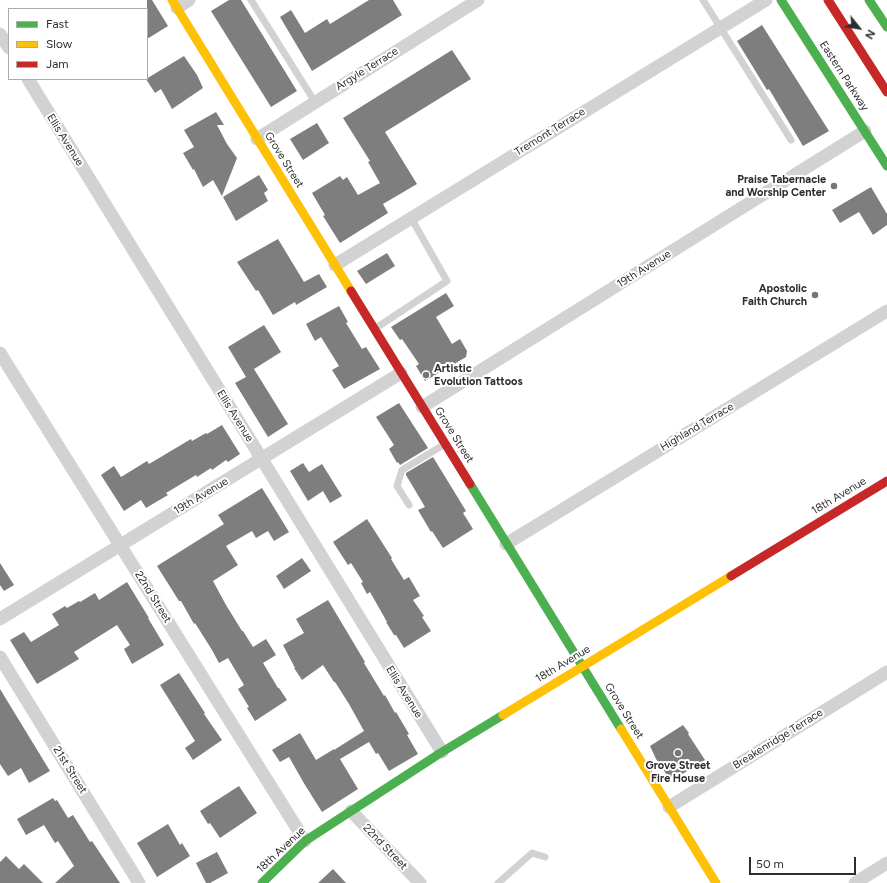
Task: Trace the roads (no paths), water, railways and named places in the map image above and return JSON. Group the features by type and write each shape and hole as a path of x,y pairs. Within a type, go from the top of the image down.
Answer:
{"main road":[{"name":"Eastern Parkway","path":"781,0 887,166"},
{"path":"828,0 887,92"},
{"path":"869,0 887,27"},
{"name":"Grove Street","path":"174,4 716,883"},
{"name":"18th Avenue","path":"262,883 305,841 442,752 887,481"}],"street":[{"path":"174,4 190,0"},
{"name":"Argyle Terrace","path":"257,139 478,0"},
{"name":"Tremont Terrace","path":"334,265 717,23 766,0"},
{"path":"0,34 8,46"},
{"name":"Ellis Avenue","path":"29,80 442,752"},
{"name":"19th Avenue","path":"422,407 865,131"},
{"name":"Highland Terrace","path":"506,544 887,311"},
{"name":"22nd Street","path":"0,353 305,841"},
{"name":"19th Avenue","path":"0,619 401,373"},
{"name":"21st Street","path":"0,657 139,883"},
{"name":"Breakenridge Terrace","path":"669,807 887,672"},
{"name":"22nd Street","path":"351,811 420,883"},
{"path":"855,883 887,863"}],"lane":[{"path":"250,0 315,102"},
{"path":"703,0 791,140"},
{"path":"374,329 447,281 410,218"},
{"path":"409,505 397,486 402,470 445,444"},
{"path":"498,883 532,853 545,857"}],"place":[{"name":"Praise Tabernacle and Worship Center","path":"834,186"},
{"name":"Apostolic Faith Church","path":"815,295"},
{"name":"Artistic Evolution Tattoos","path":"426,375"},
{"name":"Grove Street Fire House","path":"678,753"}]}
